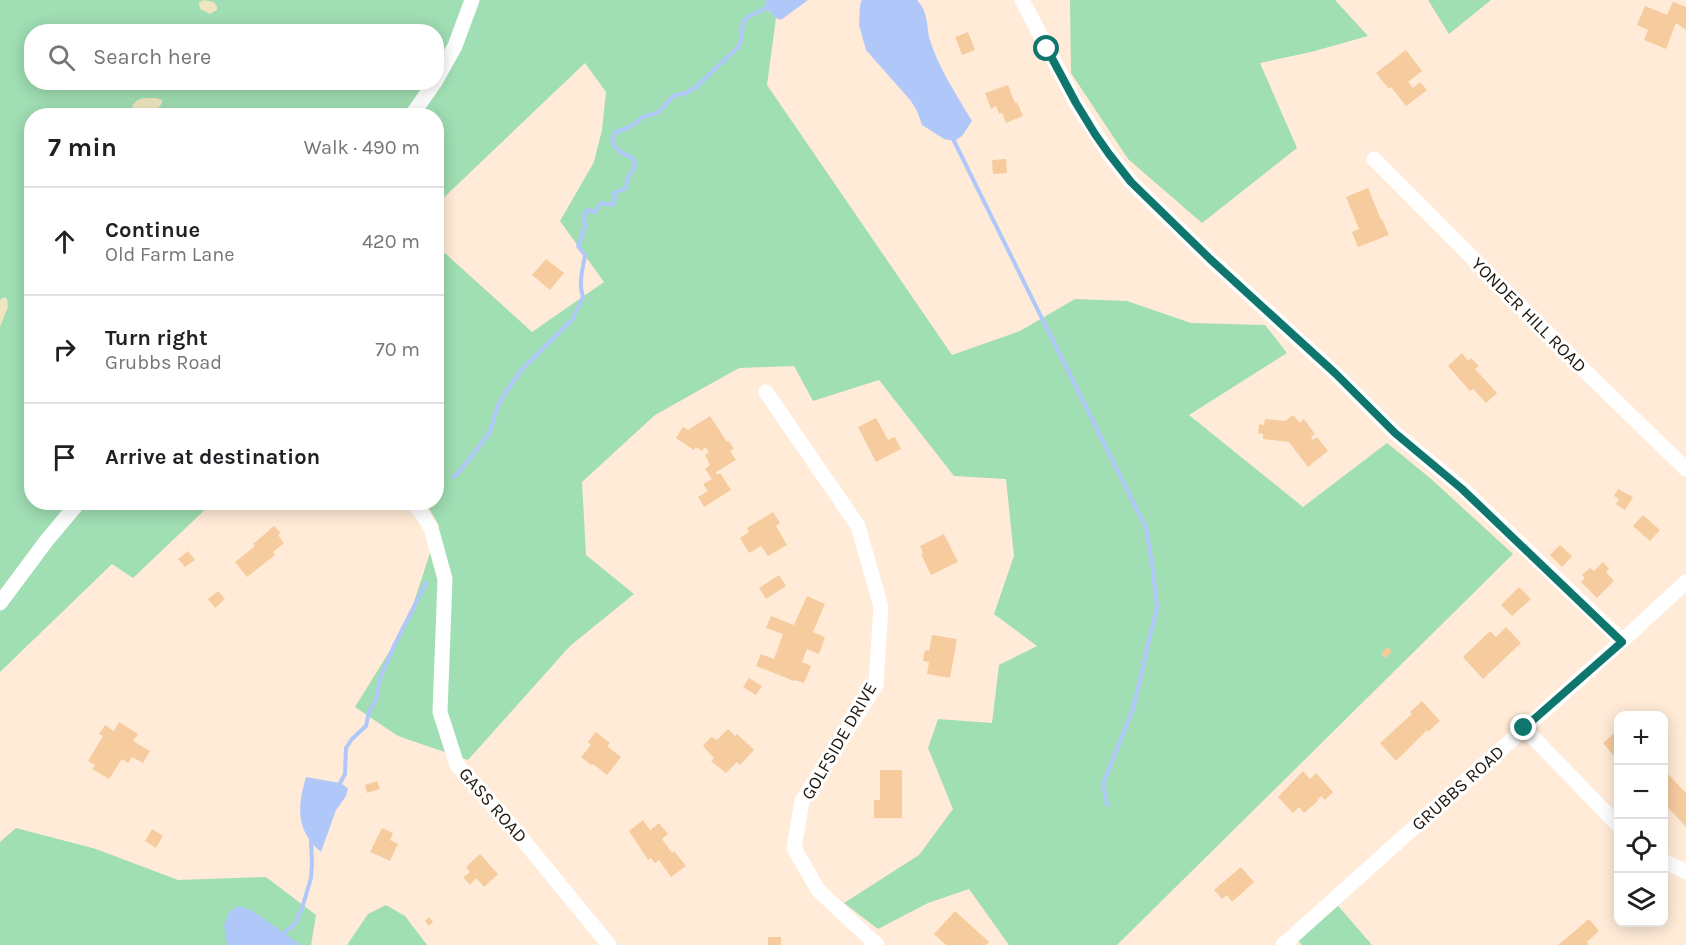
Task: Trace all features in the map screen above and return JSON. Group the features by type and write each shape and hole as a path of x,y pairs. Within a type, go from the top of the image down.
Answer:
{"street":[{"path":"444,66 455,46 472,0"},
{"path":"1022,0 1076,103 1109,154 1131,182 1210,259 1336,374 1395,433 1462,489 1622,642"},
{"path":"417,108 430,90"},
{"name":"YONDER HILL ROAD","path":"1374,159 1686,470"},
{"name":"GOLFSIDE DRIVE","path":"766,392 858,526 881,608 876,685 802,801 794,849 818,890 877,945"},
{"path":"0,603 46,540 72,510"},
{"name":"GASS ROAD","path":"419,510 430,528 445,579 440,712 457,765 505,818 609,945"},
{"name":"GRUBBS ROAD","path":"1283,945 1686,582"},
{"path":"1524,728 1614,821"},
{"path":"1668,863 1686,872"}],"green space":[{"path":"0,0 765,0 766,8 776,18 767,85 952,355 1020,331 1075,299 1127,301 1191,323 1265,325 1287,353 1189,415 1303,507 1387,443 1430,478 1513,554 1117,945 1009,945 969,889 928,903 878,929 844,903 919,855 953,809 928,748 938,719 992,723 999,665 1037,646 994,614 1014,556 1006,479 954,476 879,380 813,401 794,366 739,368 655,415 582,482 586,555 634,594 570,646 468,760 398,736 355,707 407,623 439,526 430,510 444,510 444,252 532,332 604,282 560,221 594,162 602,130 606,92 585,63 444,197 444,108 24,108 24,510 205,510 133,578 112,564 0,672"},
{"path":"1070,0 1335,0 1368,36 1260,63 1297,148 1202,223 1128,159 1071,73"},
{"path":"1428,0 1491,0 1449,34"},
{"path":"16,828 96,849 178,880 266,877 316,915 311,945 0,945 0,842"},
{"path":"1333,900 1372,945 1302,945 1293,935"},
{"path":"386,905 405,916 427,945 347,945 368,914"}],"sand":[{"path":"203,0 214,2 217,10 210,14 200,9 199,3"},
{"path":"156,98 162,100 162,103 157,108 133,108 138,100"},
{"path":"4,297 7,299 8,307 0,327 0,300"}],"water":[{"path":"765,0 808,0 781,20 766,8"},
{"path":"862,0 917,0 921,5 938,61 972,121 962,136 954,141 944,139 922,125 911,101 866,50 859,25"},
{"path":"306,777 340,783 348,788 346,796 336,810 321,852 307,836 301,818 301,798"},
{"path":"239,906 251,910 301,945 227,945 224,926 229,912"}],"building":[{"path":"1673,2 1686,7 1686,30 1676,23 1666,49 1644,40 1648,30 1637,25 1645,6 1667,15"},
{"path":"968,32 975,50 962,55 955,37"},
{"path":"1406,50 1422,71 1408,82 1413,88 1420,82 1427,90 1406,106 1376,73"},
{"path":"1008,85 1023,116 1006,123 996,106 991,109 985,93"},
{"path":"1006,159 1007,173 993,174 992,160"},
{"path":"1368,188 1389,235 1358,247 1352,232 1359,229 1346,197"},
{"path":"546,259 564,273 550,290 532,275"},
{"path":"1462,353 1468,361 1471,358 1479,366 1475,369 1497,393 1486,403 1473,389 1470,391 1448,366"},
{"path":"1293,415 1300,423 1304,419 1315,434 1311,437 1313,440 1317,437 1328,451 1308,467 1289,442 1263,439 1263,434 1258,433 1259,424 1264,425 1265,419 1285,421"},
{"path":"710,416 734,449 730,451 736,460 716,472 718,475 720,473 731,490 704,507 698,497 708,491 703,484 712,479 705,469 710,465 705,455 709,452 705,447 702,451 696,447 694,450 676,438 683,427 688,430"},
{"path":"876,418 888,440 895,437 901,449 876,462 858,427"},
{"path":"1618,489 1633,497 1625,510 1616,504 1619,499 1614,496"},
{"path":"773,512 780,523 776,526 787,545 768,556 761,546 749,553 740,538 749,532 747,528"},
{"path":"1643,515 1660,530 1650,541 1633,526"},
{"path":"274,526 281,533 278,535 284,543 273,552 275,555 247,577 235,562 255,546 253,544"},
{"path":"944,534 958,562 931,575 921,554 923,553 920,546"},
{"path":"1560,545 1572,556 1562,567 1550,555"},
{"path":"188,551 195,560 185,567 178,559"},
{"path":"1603,562 1609,569 1606,572 1614,581 1597,598 1581,582 1585,578 1582,575 1590,568 1594,571"},
{"path":"779,575 786,586 766,599 759,588"},
{"path":"1519,587 1531,599 1512,616 1501,605"},
{"path":"218,591 225,599 215,608 208,599"},
{"path":"807,596 825,604 813,632 825,637 819,654 807,649 802,662 811,666 804,683 756,666 761,654 774,659 783,634 766,628 771,616 794,625"},
{"path":"1506,627 1521,643 1483,679 1463,657 1490,631 1496,637"},
{"path":"932,635 957,639 950,678 927,674 929,662 923,661 925,650 929,651"},
{"path":"1387,647 1392,651 1386,658 1381,654"},
{"path":"749,678 762,686 756,695 743,687"},
{"path":"1422,701 1440,721 1428,732 1427,730 1396,761 1380,743 1412,714 1410,712"},
{"path":"119,722 138,734 133,741 150,751 143,763 132,757 128,763 122,759 109,779 92,769 95,765 88,761 103,736 99,734 105,725 114,731"},
{"path":"728,729 754,750 740,765 737,762 726,773 711,761 714,758 703,746 712,737 717,740"},
{"path":"596,732 610,743 607,746 621,757 607,775 581,757 591,745 588,742"},
{"path":"1614,733 1613,755 1603,743"},
{"path":"880,770 902,770 902,818 874,818 874,800 880,800"},
{"path":"1303,771 1310,779 1316,773 1333,792 1325,800 1321,796 1304,813 1299,807 1293,813 1278,797"},
{"path":"1668,774 1686,793 1686,827 1668,807"},
{"path":"377,781 380,789 367,793 365,785"},
{"path":"643,820 650,830 659,823 668,834 662,839 672,853 674,851 686,866 671,877 659,860 655,863 651,858 648,860 629,831"},
{"path":"382,828 393,833 390,840 398,844 390,861 370,852"},
{"path":"152,829 163,836 156,848 145,841"},
{"path":"480,854 498,874 484,887 476,878 470,885 463,877 470,872 466,867"},
{"path":"1241,867 1254,882 1232,902 1227,895 1222,899 1214,890"},
{"path":"955,911 989,942 986,945 946,945 934,934"},
{"path":"429,917 433,922 429,926 425,921"},
{"path":"1589,919 1599,931 1587,942 1589,945 1558,945"},
{"path":"768,937 781,937 781,945 768,945"}],"waterway":[{"path":"453,477 490,432 498,405 522,369 572,320 583,297 581,281 585,255 578,246 585,227 584,215 587,210 595,212 601,203 613,205 614,193 626,188 627,180 635,165 633,158 615,146 612,139 616,132 630,127 643,117 659,112 673,96 686,93 696,87 738,47 743,22 766,8 772,0"},
{"path":"954,141 1146,528 1157,607 1133,709 1103,784 1107,805"},
{"path":"338,787 345,774 346,748 366,726 369,711 376,700 380,678 426,583"},
{"path":"286,945 284,933 295,924 311,878 311,840"}],"route":[{"path":"1047,49 1095,134 1131,182 1210,259 1336,374 1395,433 1462,489 1622,642 1524,728"}]}
